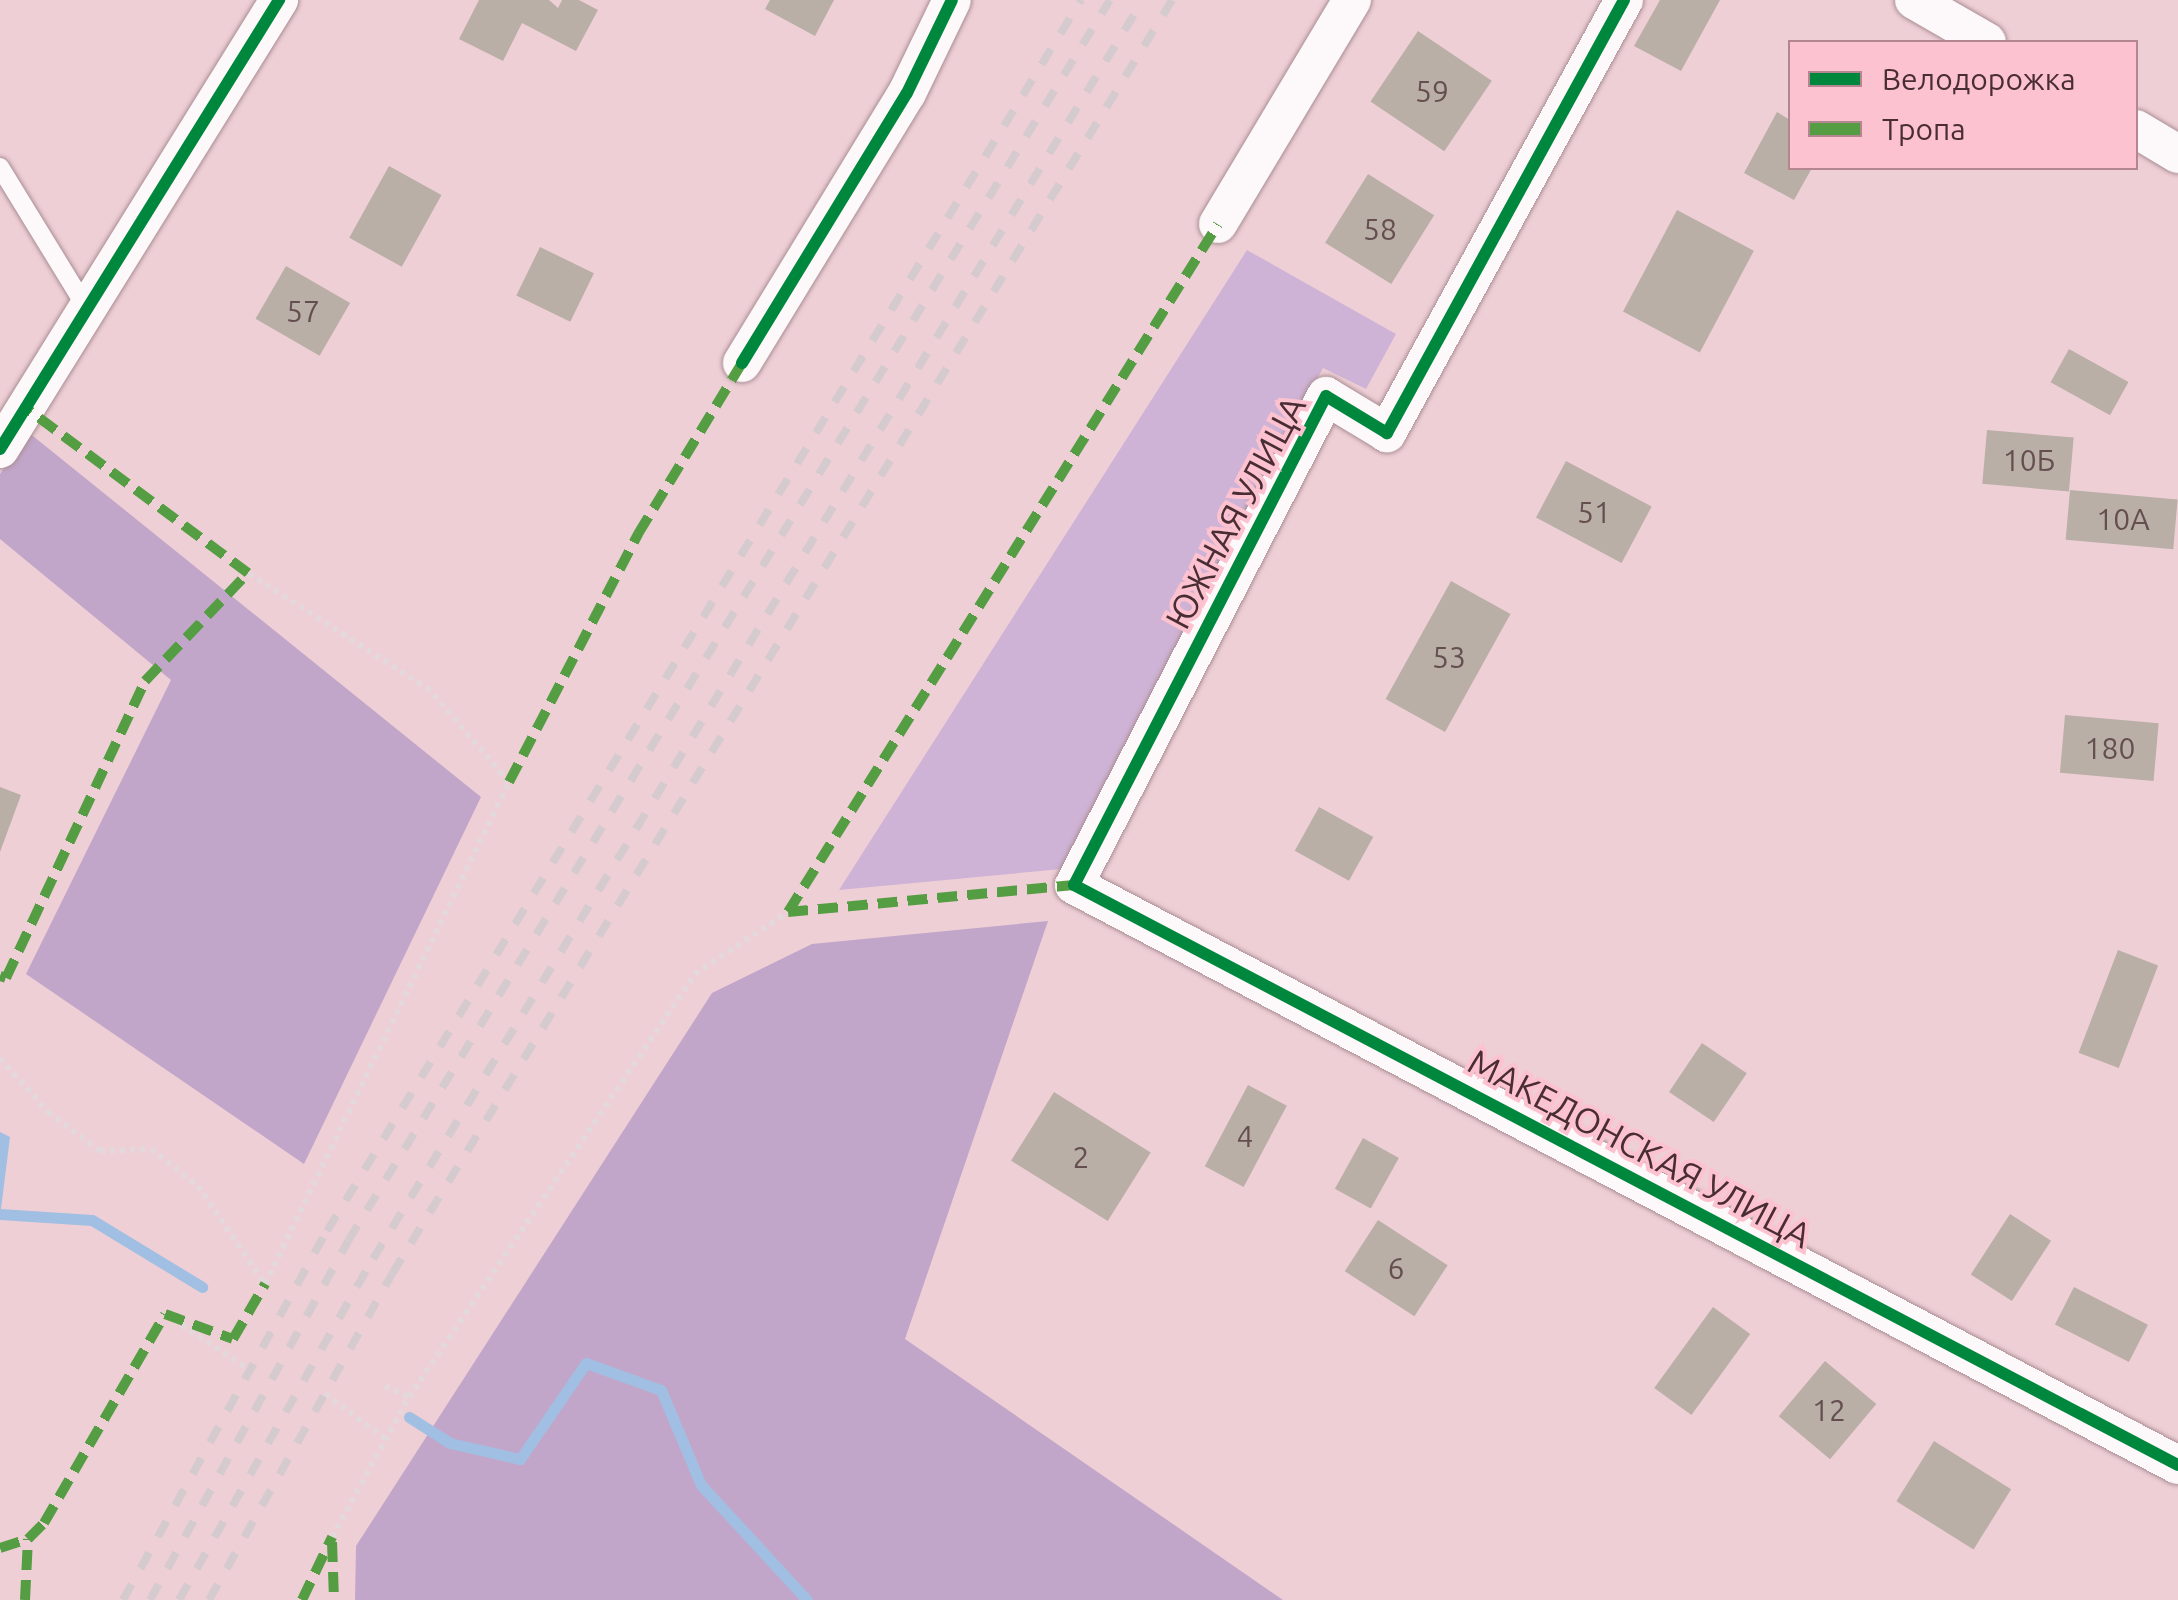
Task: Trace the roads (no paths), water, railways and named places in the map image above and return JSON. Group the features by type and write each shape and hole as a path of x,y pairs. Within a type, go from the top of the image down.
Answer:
{"street":[{"path":"0,449 278,0"},
{"path":"742,363 907,93 952,0"},
{"path":"1218,224 1352,0"},
{"name":"ЮЖНАЯ УЛИЦА","path":"1074,885 1326,396 1386,433 1624,0"},
{"path":"1914,0 1984,40"},
{"path":"2138,130 2178,154"},
{"name":"МАКЕДОНСКАЯ УЛИЦА","path":"1074,885 2178,1465"}],"lane":[{"path":"0,166 87,309"}],"water":[{"path":"0,1132 10,1137 0,1217"}],"waterway":[{"path":"0,1214 92,1220 202,1287"},
{"path":"409,1417 450,1443 520,1459 586,1363 661,1390 701,1485 807,1600"}],"railway":[{"path":"123,1600 327,1231 1081,0"},
{"path":"150,1600 348,1241 1110,0"},
{"path":"179,1600 373,1259 1143,0"},
{"path":"209,1600 392,1274 1172,0"}]}
